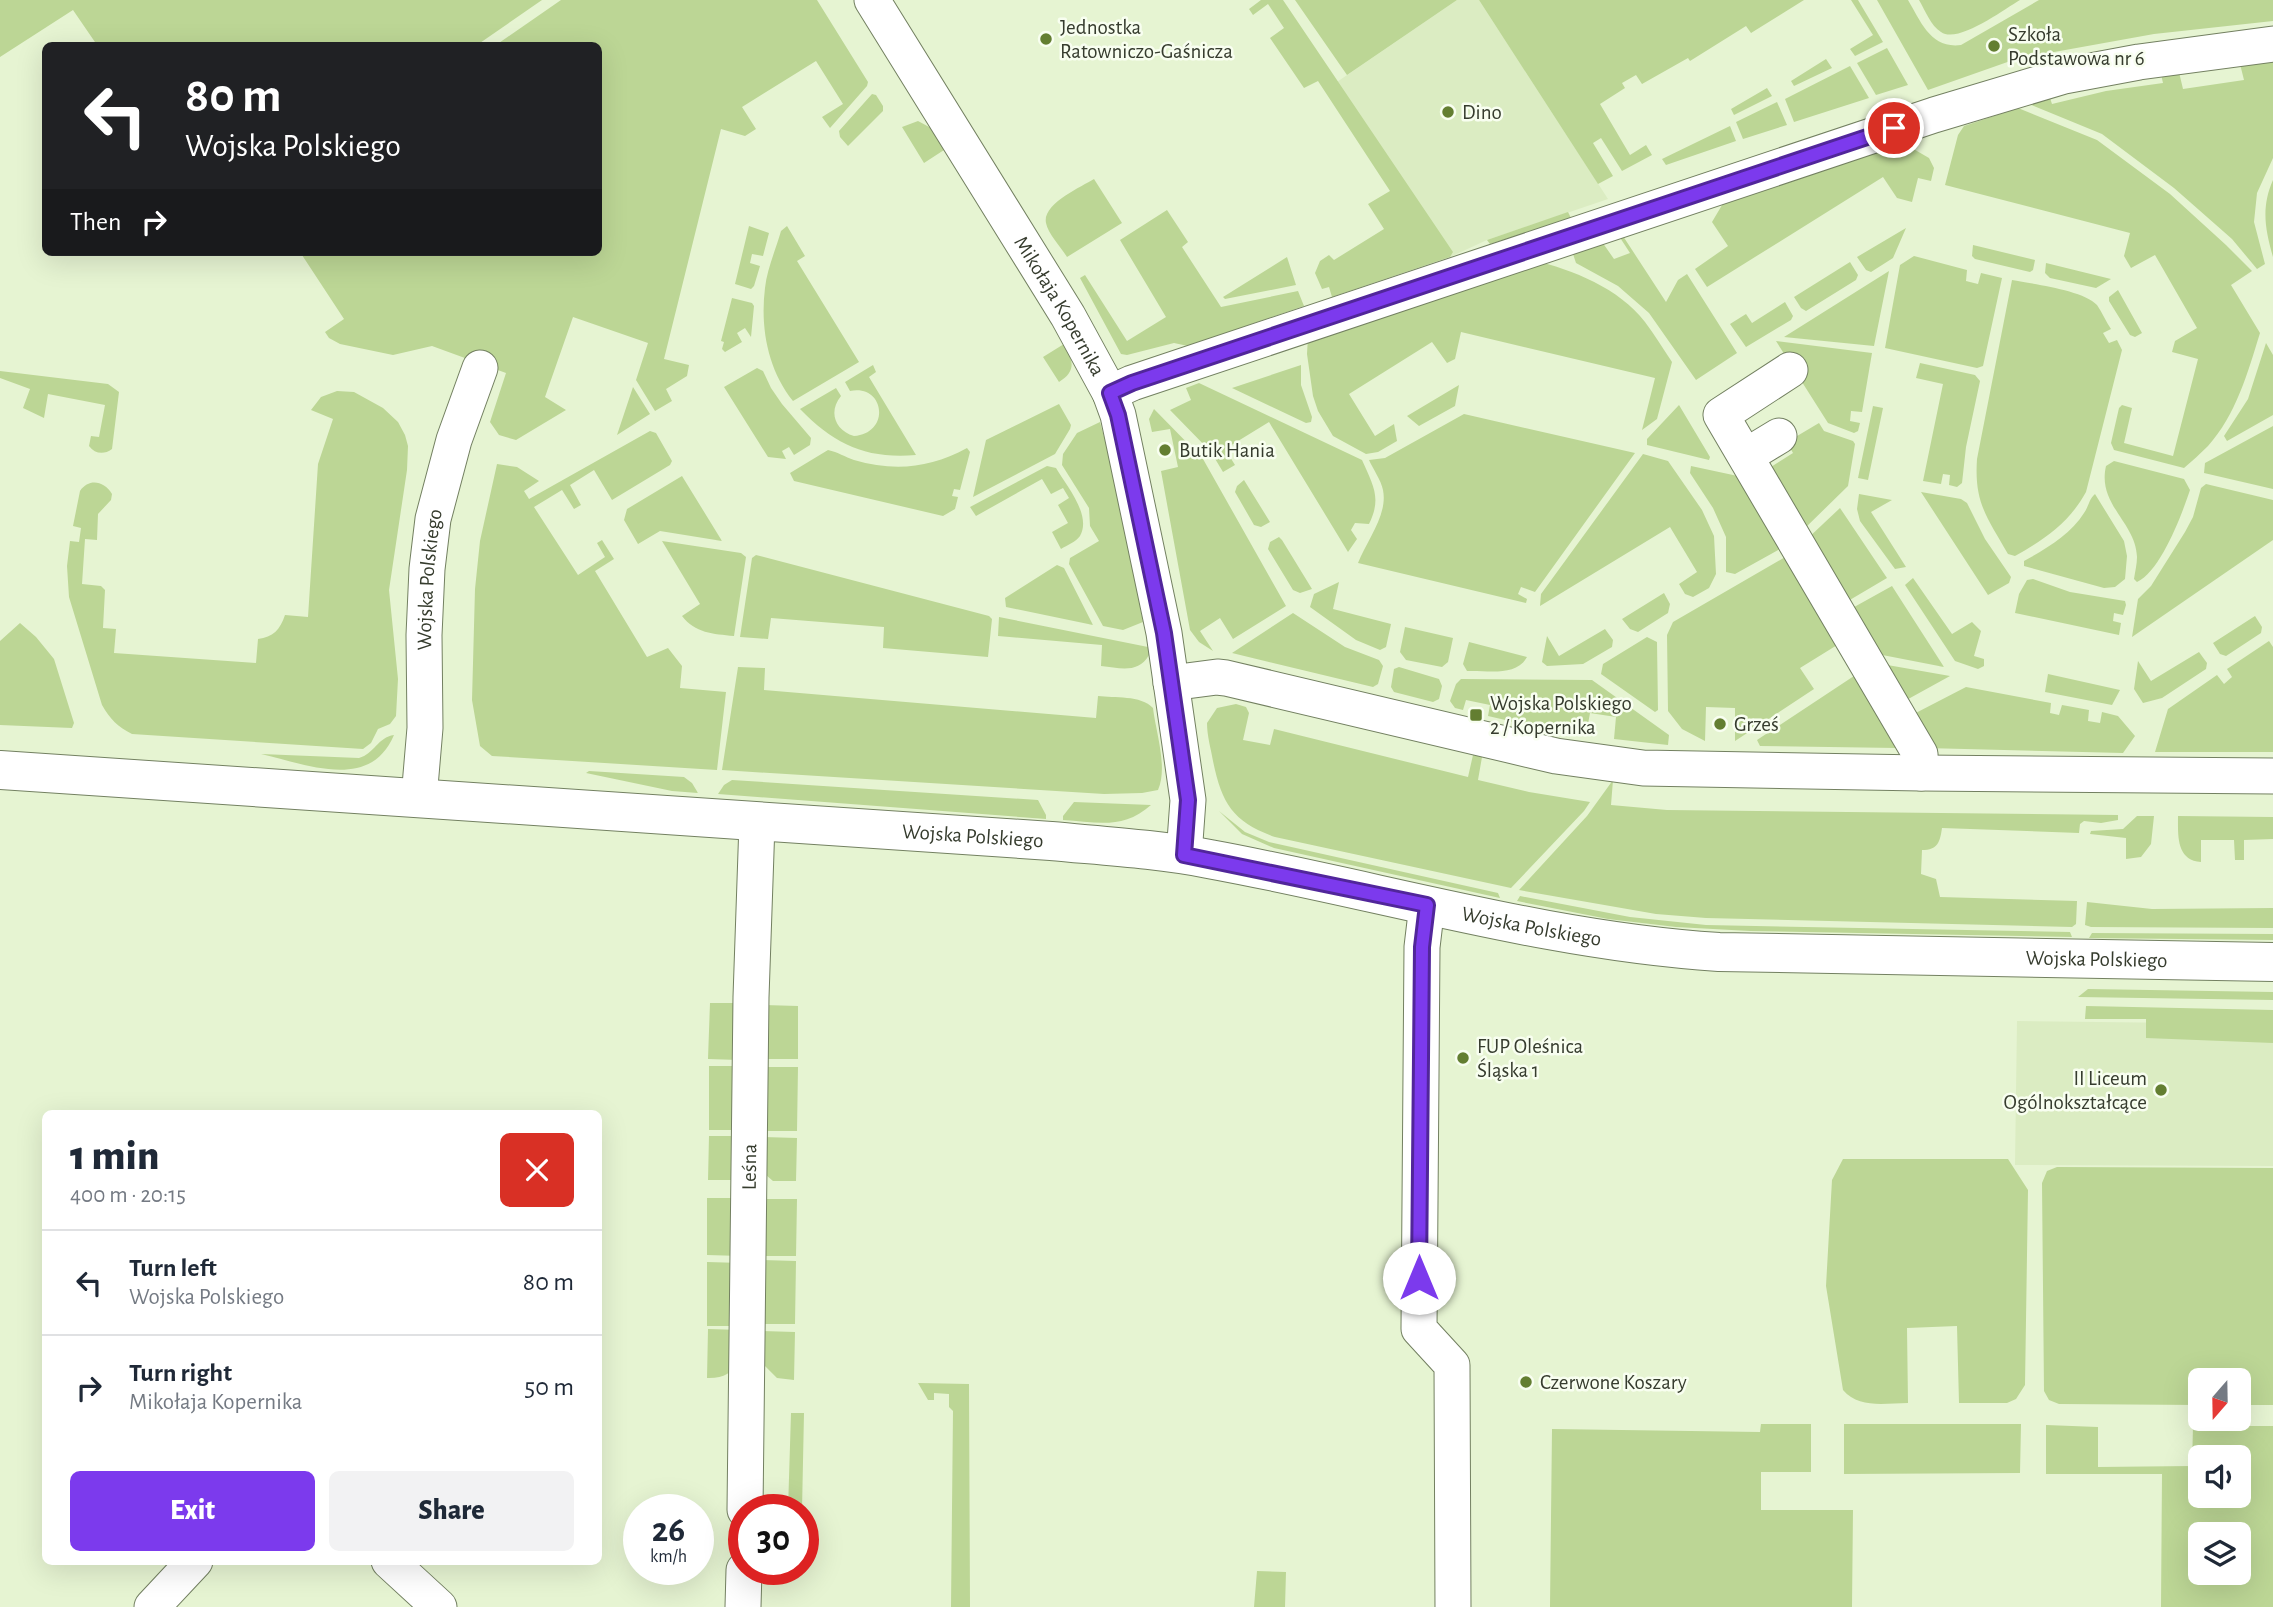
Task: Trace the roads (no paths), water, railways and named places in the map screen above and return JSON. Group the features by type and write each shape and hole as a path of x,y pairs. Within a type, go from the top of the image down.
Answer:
{"main road":[{"name":"Wojska Polskiego","path":"0,770 1051,841 1184,855 1603,940 1684,950 2273,962"}],"street":[{"name":"Mikołaja Kopernika","path":"872,0 1068,316 1110,393 1118,415 1164,633 1188,800 1184,855"},
{"path":"1110,393 1132,383 1934,114 2064,76 2139,62 2273,44"},
{"name":"Wojska Polskiego","path":"419,798 425,728 424,635 433,519 454,440 480,368"},
{"path":"1790,370 1713,401 1920,754 1921,774"},
{"path":"1746,456 1779,436"},
{"path":"1171,683 1226,678 1485,741 1556,756 1643,768 1921,774 2273,776"},
{"name":"Leśna","path":"745,1494 751,997 758,823"},
{"path":"1427,905 1422,947 1419,1329 1452,1365 1453,1607"},
{"path":"152,1607 191,1565"},
{"path":"393,1565 439,1607"},
{"path":"744,1585 744,1607"}],"place":[{"name":"Jednostka Ratowniczo-Gaśnicza","path":"1046,39"},
{"name":"Szkoła Podstawowa nr 6","path":"1994,46"},
{"name":"Dino","path":"1448,112"},
{"name":"Butik Hania","path":"1165,450"},
{"name":"Wojska Polskiego 2 / Kopernika","path":"1476,715"},
{"name":"Grześ","path":"1720,724"},
{"name":"FUP Oleśnica Śląska 1","path":"1463,1058"},
{"name":"II Liceum Ogólnokształcące","path":"2161,1090"},
{"name":"Czerwone Koszary","path":"1526,1382"}]}
